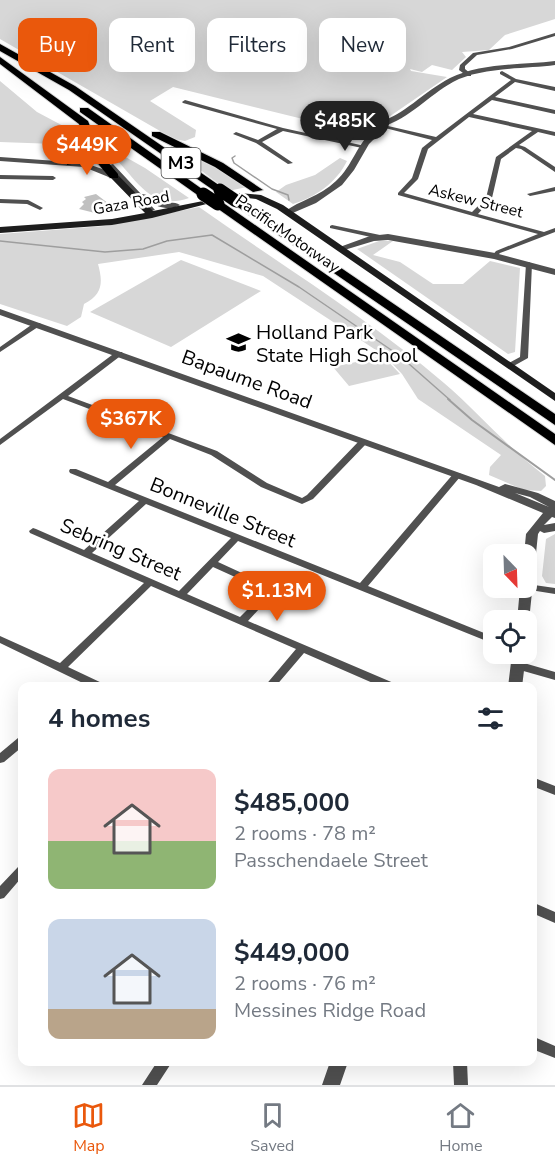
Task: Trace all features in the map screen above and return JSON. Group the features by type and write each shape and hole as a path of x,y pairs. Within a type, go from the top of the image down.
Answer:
{"highway":[{"name":"Pacific Motorway","path":"0,47 52,76 220,190 239,198 555,421"},
{"name":"Pacific Motorway","path":"0,58 55,90 555,441"},
{"path":"0,58 84,123 94,149 114,176"},
{"path":"106,112 121,114 179,147 219,165 257,190"},
{"path":"69,163 89,158 94,149"}],"main road":[{"path":"114,176 150,213"},
{"name":"Gaza Road","path":"43,227 150,213 239,198 257,190"},
{"name":"Gaza Road","path":"0,230 106,223 176,205 257,190"},
{"path":"257,190 555,398"},
{"path":"239,198 261,198 284,209"},
{"path":"111,218 130,211 140,203"}],"street":[{"path":"469,75 462,70 462,66 475,54 501,51 555,34"},
{"path":"543,38 555,45"},
{"path":"284,209 308,205 345,177 362,146 384,127 450,81 469,75 555,63"},
{"path":"501,72 514,80 555,88"},
{"path":"384,127 437,140 514,80"},
{"path":"492,98 555,112"},
{"path":"185,102 282,129 362,146"},
{"path":"469,115 555,134"},
{"path":"258,142 282,129"},
{"path":"474,214 489,198 498,158 537,130"},
{"path":"236,134 258,142 290,164"},
{"name":"Askew Street","path":"437,140 423,152 415,179 400,194 544,234"},
{"path":"514,146 523,148 555,170"},
{"path":"0,159 103,164 114,168 134,189 150,213"},
{"path":"69,163 92,166 114,176"},
{"path":"0,177 57,178"},
{"path":"134,189 160,204 176,205"},
{"path":"530,194 555,189"},
{"path":"0,201 28,202 40,208"},
{"path":"332,227 495,256 555,271"},
{"path":"495,256 555,230"},
{"path":"341,248 380,237"},
{"path":"510,366 524,358 529,264"},
{"name":"Bapaume Road","path":"0,312 554,511"},
{"path":"0,350 37,325"},
{"path":"0,443 119,354"},
{"path":"62,396 217,454 264,485 302,501 310,497 363,441"},
{"path":"109,485 169,436"},
{"name":"Bonneville Street","path":"73,471 483,637"},
{"path":"361,588 457,475"},
{"name":"Bapaume Road","path":"480,483 521,491 554,511"},
{"path":"86,553 145,500"},
{"path":"529,503 544,529"},
{"path":"533,544 554,511"},
{"name":"Sebring Street","path":"33,531 380,682"},
{"path":"182,595 237,537"},
{"path":"212,563 269,589 268,595 241,622"},
{"path":"61,668 150,582"},
{"path":"537,588 555,591"},
{"path":"0,639 90,682"},
{"path":"273,682 302,648"},
{"path":"516,682 517,664"},
{"path":"529,664 555,676"},
{"path":"0,759 18,747"},
{"path":"537,783 555,791"},
{"path":"0,894 18,874"},
{"path":"537,909 555,918"},
{"path":"537,1044 555,1052"},
{"path":"149,1085 162,1066"},
{"path":"331,1085 338,1066"},
{"path":"460,1066 461,1085"}],"shaded area":[{"path":"0,0 555,0 555,19 505,35 489,50 462,52 466,57 452,70 432,65 422,72 410,69 411,71 447,77 364,134 173,87 150,101 196,130 195,137 185,141 174,139 57,72 97,72 97,18 18,18 18,49 0,39"},
{"path":"0,81 37,112 84,137 83,145 0,142"},
{"path":"97,141 145,168 189,198 175,201 153,196 144,190 111,155 106,156 108,159 102,157"},
{"path":"173,146 221,170 247,187 228,191 170,147"},
{"path":"340,158 347,161 338,176 325,188 310,197 293,204 276,192 286,185 315,175"},
{"path":"199,207 355,314 415,359 457,394 545,476 546,486 541,491 524,490 489,475 490,467 501,455 418,399 402,374 385,356 263,276 179,252 98,264 101,282 98,292 84,304 81,317 67,326 0,304 0,234 105,226"},
{"path":"379,241 393,241 373,255 400,262 433,284 463,284 490,261 520,268 515,352 508,354 357,249"},
{"path":"181,260 261,291 171,347 90,312"},
{"path":"383,356 400,374 349,386 333,367"},
{"path":"555,534 555,584 546,583 542,576 546,539"}],"building":[{"path":"96,194 109,204 95,213 79,209 84,204 82,202 86,199 84,197"}],"waterway":[{"path":"235,156 232,158 234,163 272,189 288,195 289,200"},
{"path":"0,241 105,252 143,249 167,241 212,235 299,287 400,356 450,400"},
{"path":"448,399 472,420 555,480"}],"place":[{"name":"Holland Park State High School","path":"238,343"}]}
